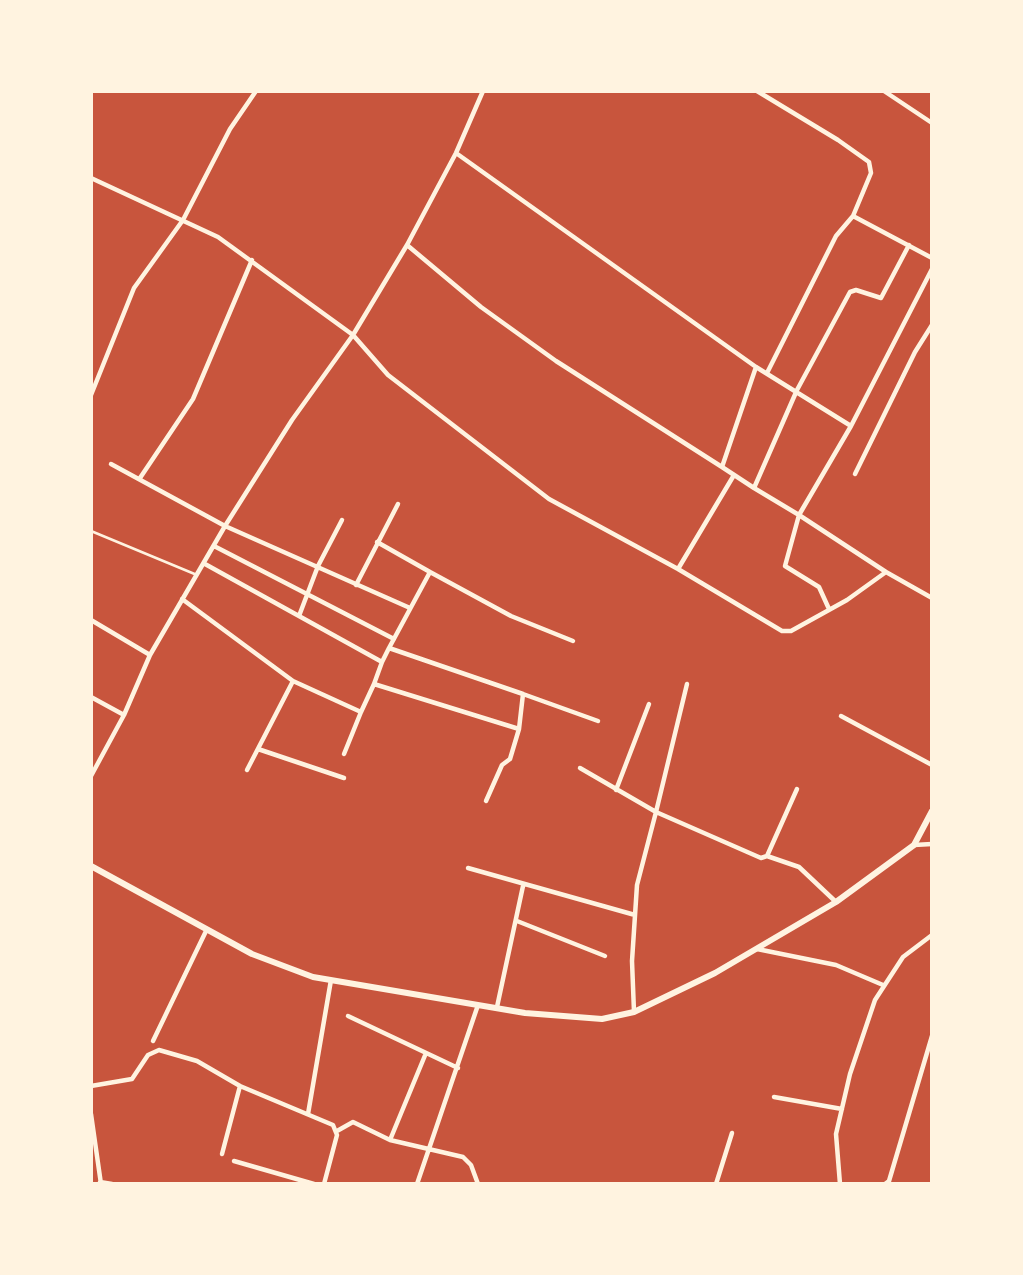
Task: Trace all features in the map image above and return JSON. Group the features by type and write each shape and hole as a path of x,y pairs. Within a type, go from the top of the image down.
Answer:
{"street":[{"path":"91,396 128,298 183,220 209,167 256,91"},
{"path":"91,776 124,715 149,655 225,526 292,420 353,335 407,245 456,153 483,91"},
{"path":"757,91 869,162 871,173 853,216 836,236 767,373"},
{"path":"884,91 932,123"},
{"path":"456,153 756,366 851,426"},
{"path":"91,178 218,237 353,335 388,375 549,499 678,569 782,631 791,631 848,600 886,572"},
{"path":"853,216 932,258"},
{"path":"407,245 481,306 556,361 886,572 932,598"},
{"path":"754,488 797,390 850,292 856,290 881,298 909,245"},
{"path":"139,478 193,398 252,261"},
{"path":"829,609 819,587 785,566 799,515 851,426 932,269"},
{"path":"855,474 915,352 932,325"},
{"path":"722,467 756,366"},
{"path":"111,464 225,526 411,608"},
{"path":"678,569 734,475"},
{"path":"356,585 398,503"},
{"path":"299,616 318,566 342,520"},
{"path":"377,542 510,616 573,641"},
{"path":"214,546 394,639"},
{"path":"205,564 382,662"},
{"path":"344,754 382,662 429,572"},
{"path":"182,600 293,681 361,712"},
{"path":"91,620 149,655"},
{"path":"389,648 598,721"},
{"path":"247,770 293,681"},
{"path":"374,684 519,729"},
{"path":"634,1012 632,961 636,885 687,684"},
{"path":"486,801 500,769 510,759 519,729 523,694"},
{"path":"91,697 124,715"},
{"path":"616,790 649,704"},
{"path":"841,716 932,765"},
{"path":"258,749 344,778"},
{"path":"580,768 656,812 761,858 767,856 799,867 836,902"},
{"path":"767,856 797,789"},
{"path":"91,866 253,954 313,977 497,1007 602,1019 634,1012 756,949 836,902 914,845 932,811"},
{"path":"914,845 932,844"},
{"path":"468,868 635,915"},
{"path":"497,1007 507,948 517,921 523,885"},
{"path":"517,921 605,956"},
{"path":"153,1041 207,929"},
{"path":"839,1184 835,1134 869,1016 883,985 903,957 932,935"},
{"path":"756,949 836,965 883,985"},
{"path":"308,1114 331,980"},
{"path":"417,1184 478,1004"},
{"path":"348,1016 458,1068"},
{"path":"885,1184 889,1181 932,1036"},
{"path":"91,1086 132,1079 148,1055 159,1050 197,1061 240,1086 333,1125 337,1131"},
{"path":"390,1140 426,1053"},
{"path":"222,1154 240,1086"},
{"path":"774,1097 842,1109"},
{"path":"91,1114 101,1183 112,1184"},
{"path":"324,1184 337,1131 353,1122 390,1140 463,1157 471,1166 478,1184"},
{"path":"716,1184 732,1133"},
{"path":"234,1161 314,1184"}],"lane":[{"path":"91,531 197,575"}]}
